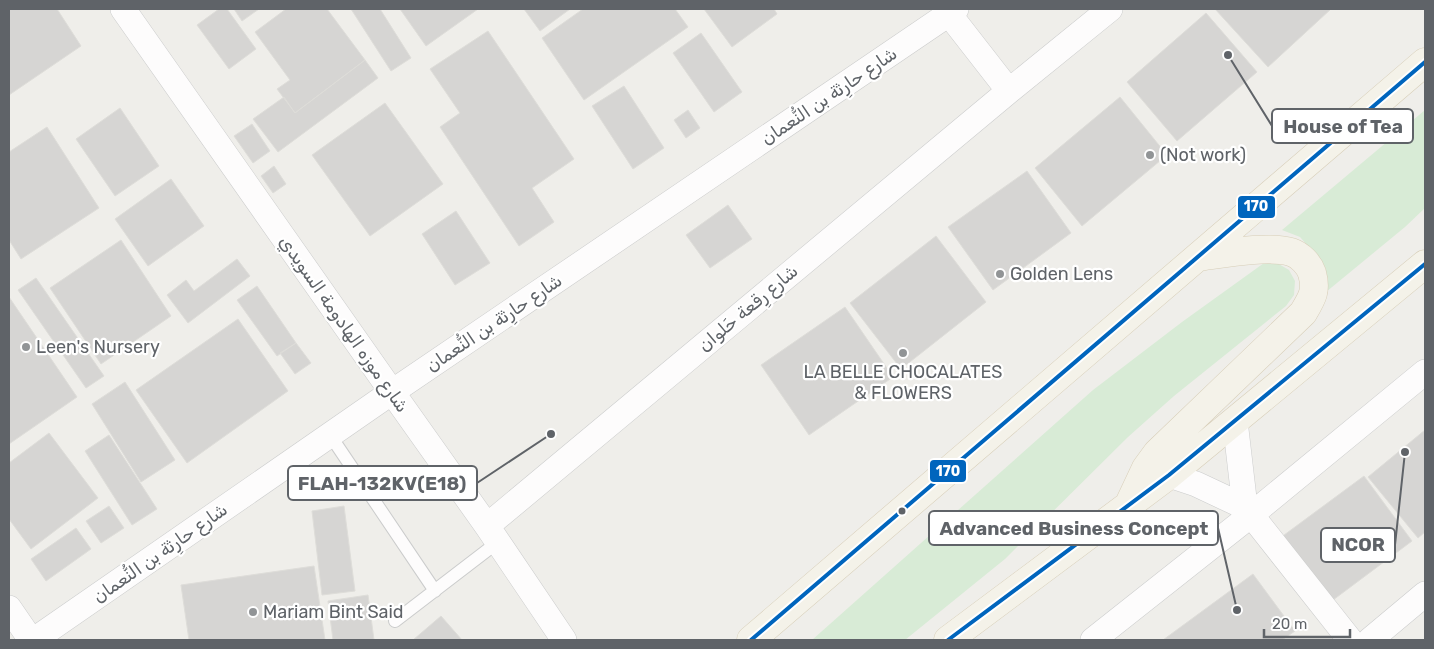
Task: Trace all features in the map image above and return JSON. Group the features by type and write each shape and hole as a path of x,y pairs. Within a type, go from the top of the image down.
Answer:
{"main road":[{"path":"751,640 1425,62"},
{"path":"1128,505 1146,468 1157,453 1303,313 1313,297 1314,281 1310,269 1304,260 1291,252 1269,250 1198,257"},
{"path":"948,640 1169,475 1425,264"}],"street":[{"name":"شارع موزه الهادومة السويدي","path":"123,9 492,534 564,640"},
{"name":"شارع رِقعة حَلوان","path":"492,534 1009,91 1110,9"},
{"name":"شارع حارِثة بن النُّعمان","path":"32,640 392,392 953,11"},
{"path":"953,11 1009,91"},
{"path":"1093,640 1248,511 1425,372"},
{"path":"1235,421 1248,511"},
{"path":"1169,475 1196,484 1248,511 1350,640"},
{"path":"1370,640 1425,594"},
{"path":"9,608 32,640"}],"lane":[{"path":"330,436 435,591"},
{"path":"395,621 435,591 492,534"}],"green space":[{"path":"1425,110 1425,208 1405,227 1326,292 1315,254 1300,237 1282,230"},
{"path":"1264,263 1277,263 1289,270 1295,281 1294,295 1286,306 1174,396 1128,437 1005,559 905,640 812,640 1093,390 1182,322"}],"building":[{"path":"9,9 57,9 81,46 9,95"},
{"path":"219,9 227,9 256,49 229,69 197,25"},
{"path":"234,9 259,9 242,21"},
{"path":"286,9 327,9 365,60 295,113 277,89 290,80 255,32"},
{"path":"351,9 380,9 411,58 391,71"},
{"path":"400,9 478,9 426,46"},
{"path":"524,9 570,9 540,31"},
{"path":"583,9 675,9 688,27 584,100 542,38"},
{"path":"704,9 774,9 777,14 732,47"},
{"path":"1215,9 1331,9 1268,67"},
{"path":"1206,13 1257,72 1177,141 1127,82"},
{"path":"488,31 574,159 532,188 554,222 519,246 440,127 460,113 430,69"},
{"path":"701,33 742,92 714,112 673,53"},
{"path":"365,60 378,78 278,152 253,119 284,97 295,113"},
{"path":"624,86 664,148 633,169 592,106"},
{"path":"1120,97 1167,155 1082,226 1035,168"},
{"path":"385,103 443,184 370,236 312,155"},
{"path":"120,108 159,166 115,196 76,139"},
{"path":"688,110 700,128 686,138 674,120"},
{"path":"252,124 270,151 253,163 234,136"},
{"path":"47,127 99,208 21,259 9,240 9,152"},
{"path":"274,166 286,184 273,193 261,176"},
{"path":"1027,171 1071,233 993,290 948,227"},
{"path":"171,179 204,226 148,266 115,219"},
{"path":"728,205 752,239 710,268 686,235"},
{"path":"456,211 490,263 455,285 422,234"},
{"path":"936,236 986,302 901,369 850,303"},
{"path":"121,240 171,316 101,364 50,288"},
{"path":"237,259 250,276 188,323 167,295 186,280 194,291"},
{"path":"36,278 104,376 86,388 18,290"},
{"path":"257,286 296,343 277,356 237,300"},
{"name":"Leen's Nursery","path":"9,297 77,397 9,444"},
{"path":"845,307 893,377 809,435 761,365"},
{"path":"238,319 288,391 187,463 136,390"},
{"path":"296,343 311,363 295,374 280,353"},
{"path":"125,382 175,460 141,482 92,404"},
{"path":"1425,430 1425,532 1418,538 1368,477"},
{"path":"49,433 98,498 31,549 9,519 9,463"},
{"path":"109,435 157,509 132,525 85,451"},
{"path":"1364,476 1412,541 1325,606 1276,541"},
{"path":"109,506 124,528 101,543 86,521"},
{"path":"344,506 355,591 322,595 312,511"},
{"path":"76,528 91,549 46,581 31,559"},
{"name":"Mariam Bint Said","path":"314,566 325,640 189,640 181,585"},
{"path":"1253,574 1295,631 1282,640 1163,640"},
{"path":"368,595 374,640 333,640 328,601"},
{"path":"441,616 462,640 413,640"}],"transit line":[{"name":"170","path":"751,640 1425,62"},
{"name":"170","path":"948,640 1169,475 1425,264"}],"place":[{"name":"House of Tea","path":"1228,55"},
{"name":"(Not work)","path":"1150,155"},
{"name":"Golden Lens","path":"1000,274"},
{"name":"Leen's Nursery","path":"26,347"},
{"name":"LA BELLE CHOCALATES & FLOWERS","path":"903,353"},
{"name":"FLAH-132KV(E18)","path":"551,434"},
{"name":"NCOR","path":"1405,452"},
{"name":"Advanced Business Concept","path":"1237,610"},
{"name":"Mariam Bint Said","path":"253,612"}]}
